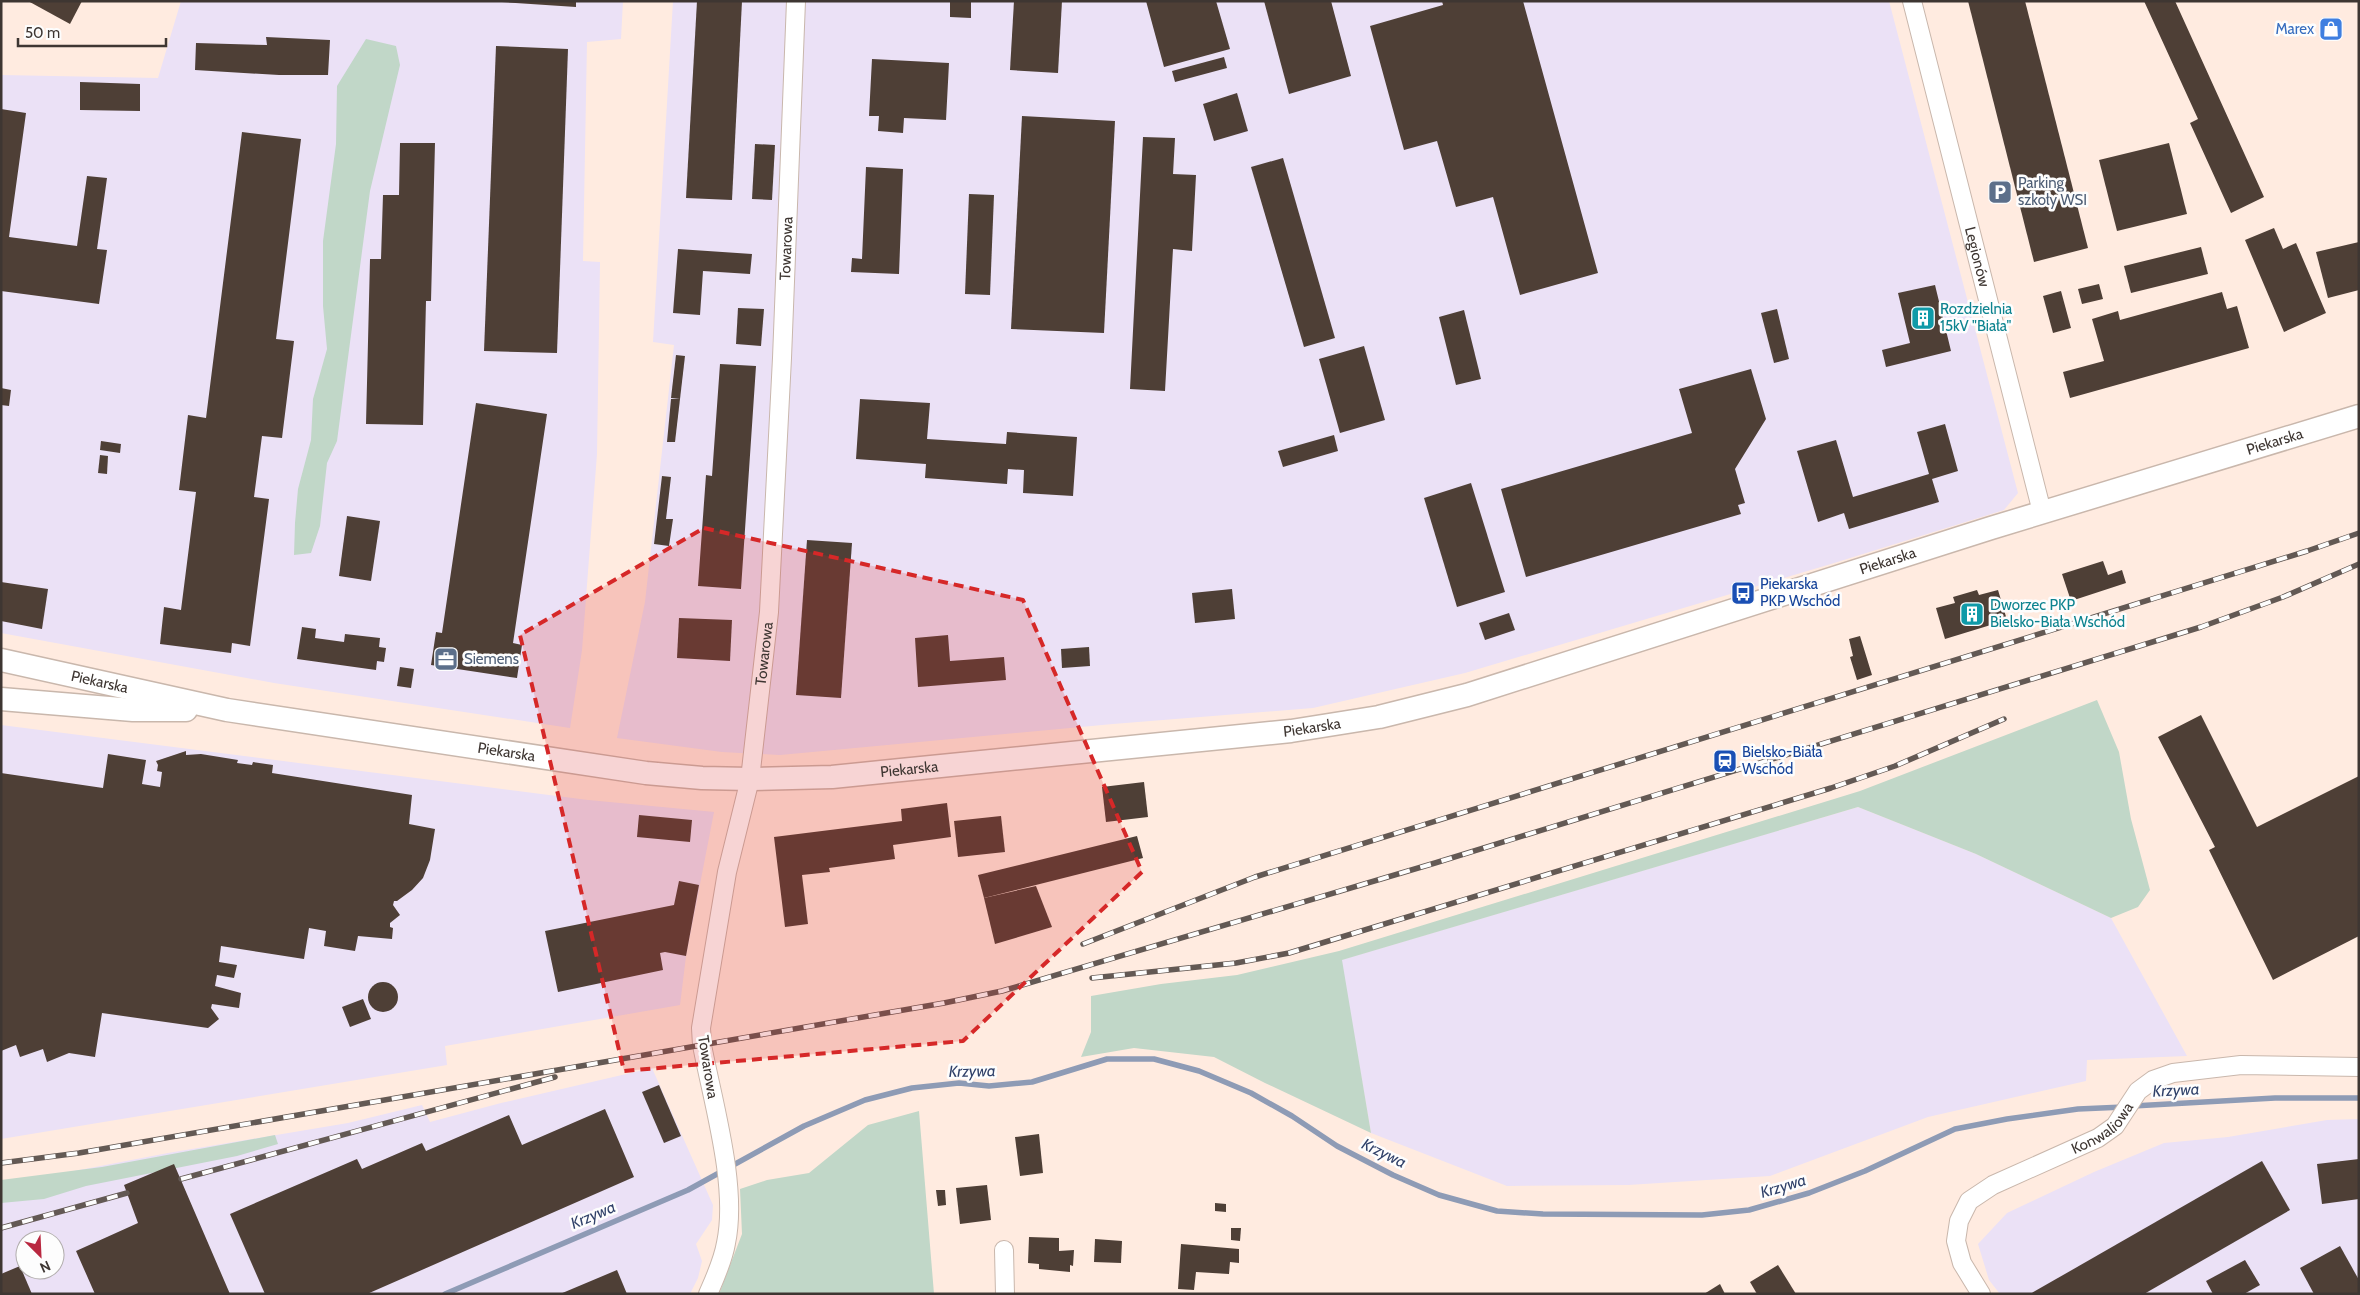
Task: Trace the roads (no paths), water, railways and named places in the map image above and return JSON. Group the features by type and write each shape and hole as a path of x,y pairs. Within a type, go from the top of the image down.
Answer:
{"street":[{"name":"Towarowa","path":"708,1294 726,1243 730,1210 728,1183 702,1046 701,1028 727,872 750,779 769,612 782,358 796,1"},
{"name":"Legionów","path":"1912,1 2042,512"},
{"name":"Piekarska","path":"1,660 227,710 646,773 702,778 832,777 1291,731 1379,717 1476,692 2042,512 2359,416"},
{"name":"Piekarska","path":"1,699 133,710 227,710"},
{"name":"Konwaliowa","path":"1981,1294 1962,1263 1956,1241 1958,1221 1969,1201 1993,1185 2098,1138 2115,1126 2138,1091 2153,1080 2173,1073 2241,1065 2359,1067"},
{"path":"1004,1250 1005,1294"}],"waterway":[{"name":"Krzywa","path":"445,1294 688,1190 804,1126 865,1100 912,1088 959,1083 989,1086 1032,1082 1107,1059 1154,1059 1199,1071 1251,1093 1292,1116 1337,1146 1393,1175 1439,1195 1497,1211 1543,1214 1702,1215 1749,1210 1809,1193 1865,1171 1955,1129 2007,1119 2078,1109 2124,1107"},
{"name":"Krzywa","path":"2133,1106 2275,1098 2359,1098"}],"railway":[{"path":"1083,944 1255,877 2307,551 2359,533"},
{"path":"1,1163 79,1153 944,1003 1002,991 1435,863 2201,627 2283,597 2359,564"},
{"path":"1092,978 1236,963 1289,953 1831,788 1895,766 2004,719"},
{"path":"181,1179 555,1077"},
{"path":"1,1228 127,1193"}],"place":[{"name":"Marex","path":"2331,29"},
{"name":"Parking szkoły WSI","path":"2000,192"},
{"name":"Rozdzielnia 15kV \"Biała\"","path":"1923,318"},
{"name":"Piekarska PKP Wschód","path":"1743,593"},
{"name":"Dworzec PKP Bielsko-Biała Wschód","path":"1972,614"},
{"name":"Siemens","path":"446,659"},
{"name":"Bielsko-Biała Wschód","path":"1725,761"}]}
